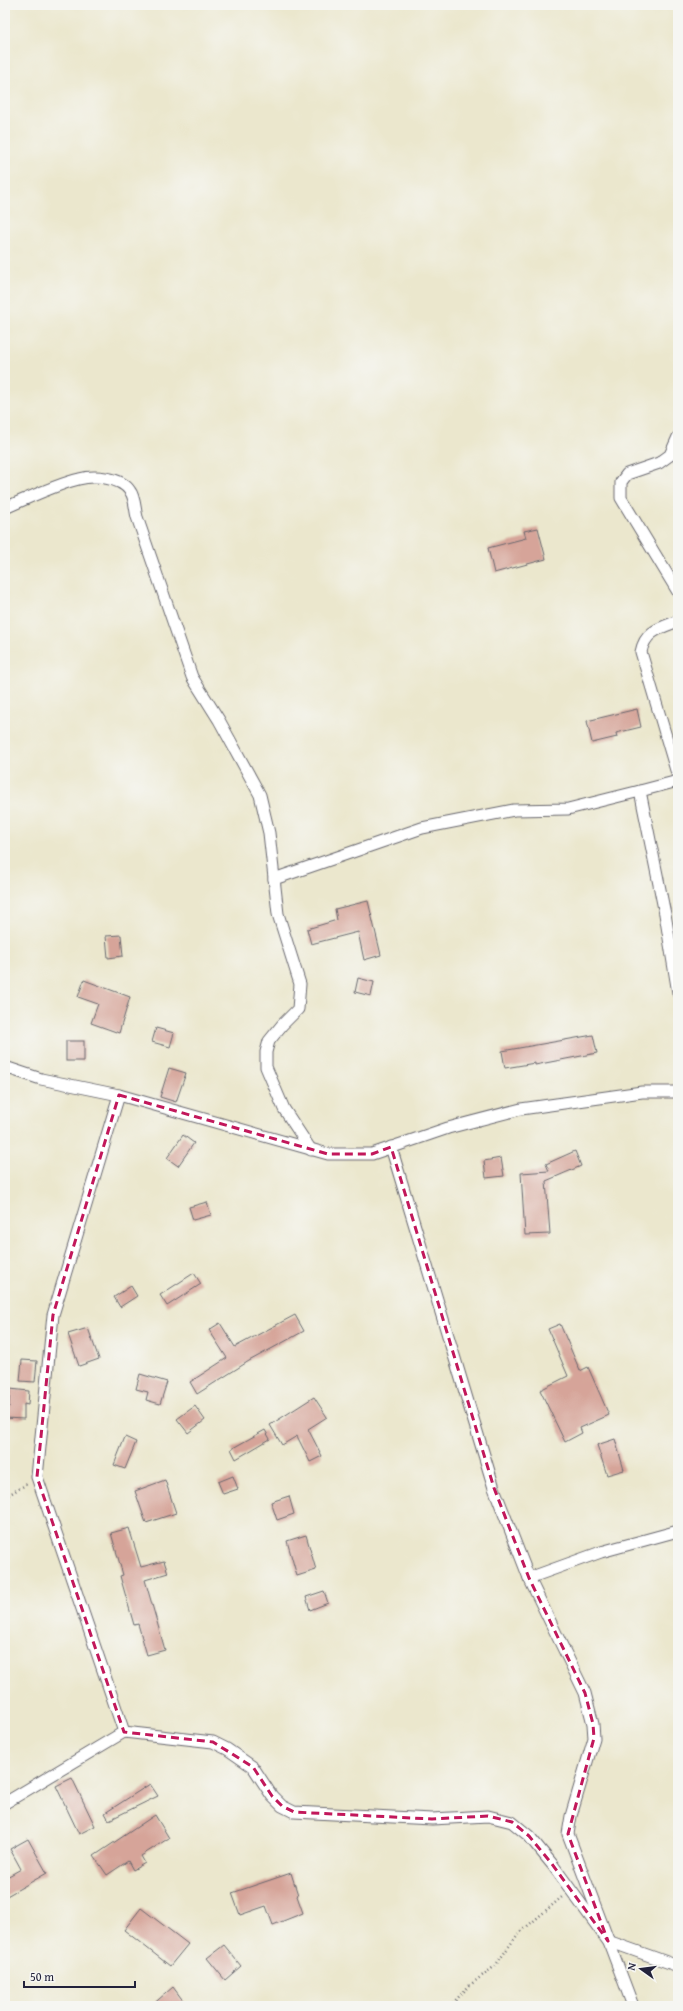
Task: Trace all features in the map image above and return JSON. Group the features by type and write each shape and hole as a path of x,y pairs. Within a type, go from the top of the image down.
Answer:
{"street":[{"path":"678,437 670,455 659,463 627,474 621,482 620,498 678,592"},
{"path":"5,508 79,479 95,477 111,480 123,484 131,491 137,517 192,677 220,720 260,795 269,833 278,914 300,984 298,1009 269,1041 266,1052 266,1067 284,1109 311,1150"},
{"path":"678,621 647,636 643,643 641,652 678,777"},
{"path":"274,879 422,828 514,810 568,809 678,781"},
{"path":"640,791 677,974 678,993"},
{"path":"5,1067 41,1079 119,1095 328,1154 372,1154 448,1128 521,1109 642,1092 678,1092"},
{"path":"119,1095 53,1315 37,1477 124,1732"},
{"path":"391,1148 494,1488 529,1578 585,1693 593,1724 594,1738 571,1816 568,1834 633,2006"},
{"path":"529,1578 601,1552 678,1531"},
{"path":"5,1803 124,1732 213,1742 227,1749 253,1767 272,1796 282,1806 294,1812 432,1819 488,1816 512,1822 529,1836 552,1864 608,1941 678,1966"}],"path":[{"path":"5,1497 37,1477"},
{"path":"450,2006 470,1985 496,1966 518,1934 570,1890"}],"highlighted area":[{"path":"119,1095 328,1154 372,1154 391,1147 494,1488 529,1578 585,1693 593,1724 594,1738 568,1834 608,1941 552,1864 529,1836 512,1822 488,1816 432,1819 294,1812 282,1806 272,1796 253,1767 213,1742 124,1732 37,1477 53,1315"}],"building":[{"path":"538,528 546,559 494,573 488,548 526,538 524,531"},
{"path":"637,709 641,727 616,733 617,737 592,743 587,721"},
{"path":"368,901 381,955 364,960 358,932 311,944 307,929 337,920 335,909"},
{"path":"121,935 123,956 108,958 106,936"},
{"path":"358,978 374,982 371,996 355,992"},
{"path":"84,980 130,997 119,1033 91,1023 98,1004 78,997"},
{"path":"156,1028 174,1033 170,1047 152,1042"},
{"path":"593,1035 597,1053 535,1065 535,1063 505,1068 502,1051"},
{"path":"66,1041 84,1041 84,1061 66,1061"},
{"path":"169,1068 186,1073 176,1102 160,1097"},
{"path":"183,1135 194,1143 178,1166 167,1158"},
{"path":"575,1151 581,1166 546,1181 550,1234 525,1235 521,1173 549,1171 546,1164"},
{"path":"501,1158 504,1176 486,1178 484,1161"},
{"path":"207,1202 211,1215 193,1220 189,1207"},
{"path":"194,1273 201,1284 167,1306 160,1295"},
{"path":"131,1286 137,1296 120,1307 114,1297"},
{"path":"295,1315 304,1331 249,1361 197,1394 190,1382 227,1358 209,1330 220,1323 235,1347"},
{"path":"560,1324 580,1371 588,1367 609,1415 580,1428 582,1433 565,1442 540,1390 568,1376 548,1329"},
{"path":"88,1328 99,1359 79,1366 68,1334"},
{"path":"22,1360 37,1361 35,1382 20,1381"},
{"path":"140,1374 167,1382 160,1404 146,1400 148,1392 136,1389"},
{"path":"10,1389 29,1391 28,1405 24,1404 24,1419 5,1418 5,1407 9,1407"},
{"path":"314,1397 327,1417 308,1429 322,1456 310,1462 297,1436 282,1445 270,1425"},
{"path":"195,1406 205,1420 188,1433 177,1419"},
{"path":"265,1430 270,1439 236,1459 231,1449"},
{"path":"125,1437 136,1442 125,1469 114,1465"},
{"path":"615,1439 624,1470 607,1475 597,1445"},
{"path":"233,1476 238,1489 223,1494 218,1482"},
{"path":"165,1480 176,1513 146,1523 135,1491"},
{"path":"289,1496 294,1514 277,1520 271,1502"},
{"path":"129,1528 141,1567 164,1561 168,1573 145,1580 165,1650 147,1655 138,1624 134,1625 120,1576 123,1575 111,1533"},
{"path":"306,1535 316,1570 297,1576 287,1541"},
{"path":"324,1591 328,1603 310,1610 306,1597"},
{"path":"72,1778 95,1826 79,1834 56,1786"},
{"path":"150,1784 158,1796 109,1820 105,1813"},
{"path":"155,1815 169,1838 141,1856 145,1863 133,1870 128,1861 107,1875 94,1856"},
{"path":"28,1839 47,1873 5,1897 5,1878 21,1869 10,1849"},
{"path":"291,1873 303,1913 273,1925 266,1906 240,1915 232,1893"},
{"path":"141,1908 188,1944 170,1966 124,1930"},
{"path":"224,1945 241,1966 225,1980 207,1958"},
{"path":"173,1987 187,2006 151,2006"}]}
